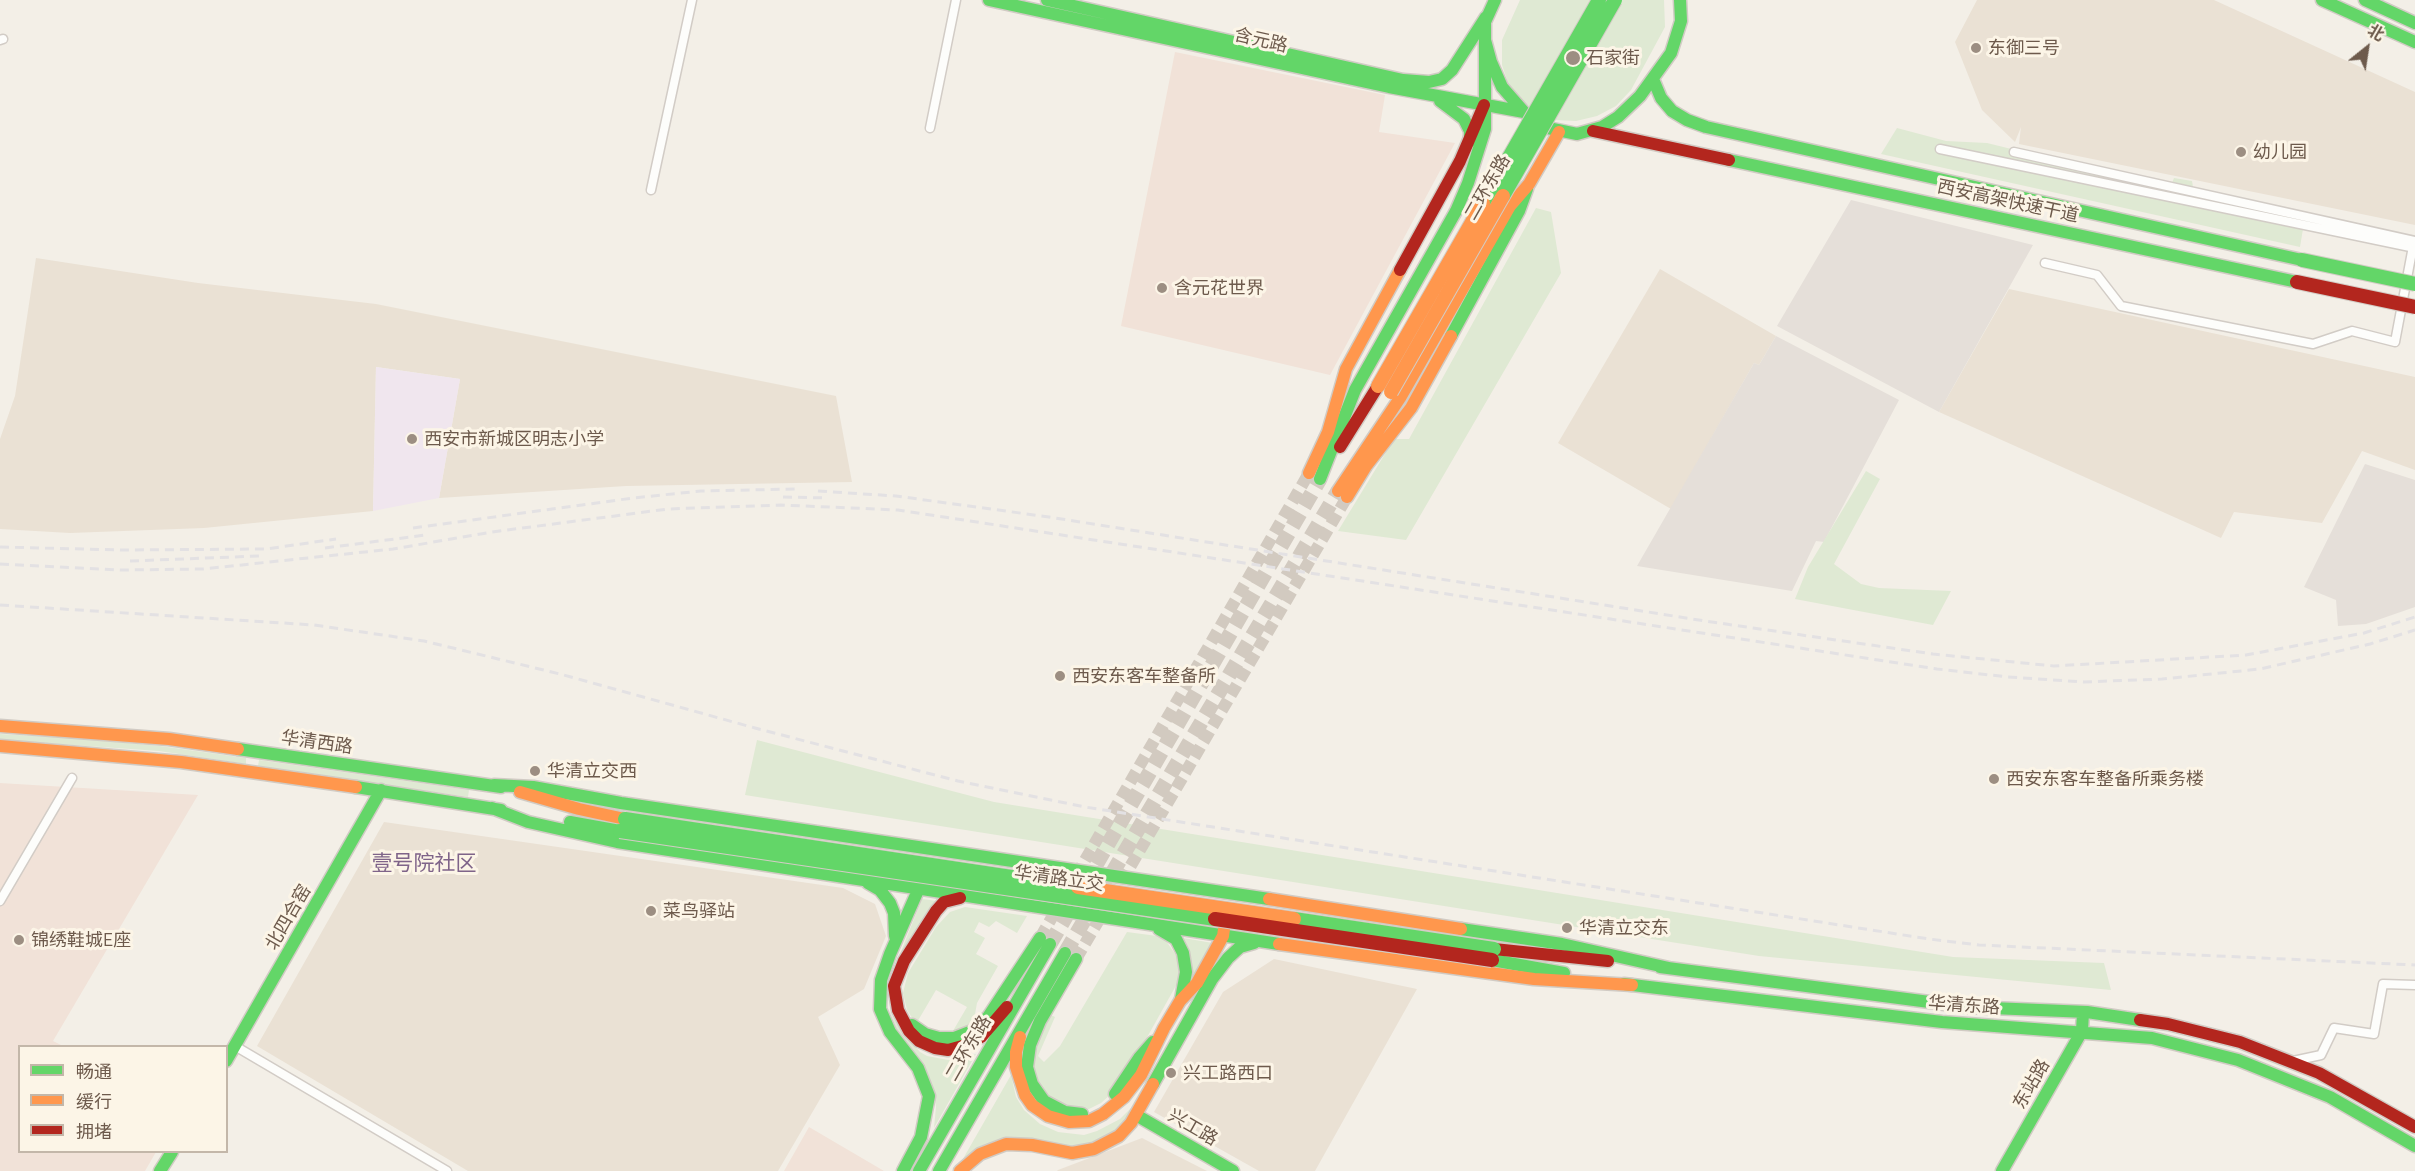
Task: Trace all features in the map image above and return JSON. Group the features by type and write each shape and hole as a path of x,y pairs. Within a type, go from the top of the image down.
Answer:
{"main road":[{"name":"含元路","path":"990,0 1425,94 1524,112"},
{"name":"含元路","path":"1047,0 1403,80 1429,82 1442,79 1452,70 1489,14"},
{"path":"1315,476 1354,390 1456,211 1467,183 1485,129 1484,30 1496,0"},
{"name":"二环东路","path":"1384,389 1599,0"},
{"name":"二环东路","path":"1384,389 1615,0"},
{"path":"1485,40 1491,62 1502,87 1524,112 1559,132 1577,134 1602,127 1625,112 1653,79 1671,53 1678,36 1681,21 1680,0"},
{"path":"2322,0 2415,41"},
{"path":"2365,0 2415,23"},
{"name":"西安高架快速干道","path":"1653,79 1661,98 1672,111 1706,127 2415,284"},
{"path":"1425,94 1461,115 1469,127 1467,183"},
{"path":"1315,476 1346,369 1460,161 1485,104"},
{"name":"西安高架快速干道","path":"1593,130 2415,308"},
{"path":"1384,389 1343,494 1411,408 1519,211 1529,184 1559,132"},
{"path":"1354,466 1400,398 1509,206 1529,184"},
{"path":"1315,476 1384,389"},
{"name":"华清西路","path":"3,727 115,733 169,739 494,785 579,809 623,825"},
{"path":"0,746 159,760 623,825"},
{"path":"494,785 533,787 633,805 1562,944 1669,968"},
{"name":"北四合窑","path":"228,1058 381,790"},
{"path":"492,808 528,822 617,842 1241,939 1534,979 1632,985"},
{"name":"华清路立交","path":"623,825 1493,955"},
{"path":"890,954 919,888 926,848"},
{"path":"1042,908 1054,904 1060,878 1051,866"},
{"path":"854,878 876,887 890,903 895,921 895,936 882,980 880,1009 890,1032 918,1068 929,1096 921,1137 903,1171"},
{"path":"1120,920 1111,913 1116,887 1123,880 1130,878"},
{"path":"1026,1021 1015,1057 1017,1073 1025,1095 1032,1105 1042,1113 1069,1122 1083,1122 1095,1118 1120,1101 1147,1064 1180,1001 1197,983 1223,936 1232,894"},
{"path":"962,1171 980,1154 1006,1144 1032,1145 1066,1153 1094,1149 1119,1136 1136,1115 1208,988 1241,939 1250,896"},
{"path":"973,897 947,901 926,923 895,980 894,998 909,1031 919,1041 935,1048 954,1049 971,1043 990,1029 1030,977"},
{"path":"1138,923 1166,932 1180,945 1186,972 1180,1001"},
{"name":"二环东路","path":"898,1010 909,1023 931,1036 948,1039 968,1034 988,1017 1045,941 1030,977 919,1171"},
{"path":"1230,955 1249,943 1271,943"},
{"path":"1214,952 1221,945 1230,950 1230,955"},
{"name":"华清东路","path":"1493,955 1669,968 1864,995 1968,1006 2083,1012 2168,1024 2240,1042 2319,1073 2415,1127"},
{"name":"华清东路","path":"1493,955 1632,985 1942,1022 2151,1038 2194,1047 2238,1060 2330,1098 2415,1146"},
{"name":"二环东路","path":"939,1171 1026,1021 1070,956 1028,1052 1029,1079 1044,1101 1058,1109 1080,1114 1101,1107 1113,1097 1139,1058 1164,1028"},
{"name":"东站路","path":"2002,1171 2082,1031 2083,1012"},
{"name":"兴工路","path":"1136,1115 1226,1169"},
{"path":"160,1171 171,1153"}],"street":[{"path":"651,190 692,0"},
{"path":"930,128 956,0"},
{"path":"1940,149 2414,244"},
{"path":"2014,152 2414,244"},
{"path":"2044,263 2097,275 2121,306 2313,344 2352,331 2395,342 2414,244"},
{"path":"0,901 72,778"},
{"path":"2290,1062 2321,1055 2334,1028 2374,1034 2383,984 2415,985"},
{"path":"235,1046 447,1171"}],"shaded area":[{"path":"1977,0 2214,0 2415,92 2415,225 2019,144 2021,127 2015,142 1982,110 1955,42"},
{"path":"1175,52 1385,95 1379,132 1455,143 1330,375 1121,326"},
{"path":"1851,200 2033,245 1939,412 1777,326"},
{"path":"36,258 198,283 376,304 836,396 852,482 626,486 439,498 460,379 376,367 373,511 204,528 70,533 0,529 0,439 15,396"},
{"path":"1660,269 1776,336 1759,365 1754,363 1671,509 1558,443"},
{"path":"2009,289 2415,377 2415,470 2362,451 2322,523 2234,512 2221,538 1939,412"},
{"path":"1776,336 1899,400 1824,542 1816,541 1792,591 1637,566 1754,363 1759,365"},
{"name":"西安市新城区明志小学","path":"376,367 460,379 439,498 373,511"},
{"path":"2365,464 2415,480 2415,607 2366,624 2338,626 2336,600 2304,587"},
{"path":"0,783 198,795 53,1041 61,1045 18,1045 18,1153 155,1153 145,1171 0,1171"},
{"path":"384,822 843,888 875,904 886,936 864,989 818,1017 840,1065 778,1171 468,1171 257,1046"},
{"path":"1274,959 1417,989 1315,1171 1259,1171 1154,1112 1223,992"},
{"path":"809,1127 884,1171 784,1171"},
{"path":"1142,1138 1207,1171 1057,1171 1058,1170"}],"green space":[{"path":"1520,0 1664,0 1665,27 1631,90 1616,106 1597,116 1576,121 1555,120 1533,109 1520,99 1508,83 1502,65 1502,40"},
{"path":"1897,128 1946,141 1987,143 2170,188 2174,178 2192,181 2196,204 2304,223 2300,247 1881,154"},
{"path":"1536,208 1551,212 1561,273 1406,540 1338,531 1394,439 1409,439"},
{"path":"1866,471 1880,479 1834,564 1861,584 1879,588 1951,591 1933,625 1795,599 1808,567"},
{"path":"0,734 160,746 246,758 246,764 159,751 0,740"},
{"path":"757,740 994,802 1953,957 2104,963 2111,990 1759,956 745,795"},
{"path":"259,760 469,790 468,797 258,766"},
{"path":"922,899 937,901 922,920 896,964"},
{"path":"965,907 1027,916 1017,933 996,921 989,927 979,922 974,932 985,938 976,954 998,966 977,1003 975,1014 965,1032 950,1036 967,1007 936,990 916,1024 907,1010 903,993 908,973 936,927 950,912"},
{"path":"1127,932 1157,936 1166,941 1176,955 1180,967 1178,982 1126,1075 1111,1094 1101,1103 1089,1109 1078,1111 1067,1109 1038,1089 1033,1065 1038,1043 1051,1015 1055,1017 1038,1056 1044,1062 1060,1046"},
{"path":"1183,938 1213,943 1194,978 1190,956"},
{"path":"889,1010 901,1031 920,1052 927,1056 948,1060 976,1054 934,1128 936,1107 933,1087 918,1058 898,1033"},
{"path":"1011,1075 1016,1097 1024,1110 1040,1124 1058,1132 1084,1135 1097,1131 1120,1119 1138,1101 1119,1129 1089,1145 1064,1147 1017,1140 956,1171"}],"tunnel":[{"path":"1040,938 1309,473"},
{"path":"1050,944 1320,479"},
{"path":"1065,953 1338,491"},
{"path":"1076,959 1347,497"}],"railway":[{"path":"413,528 701,491 795,489"},
{"path":"818,491 896,496 1049,517 1705,621 1933,654 2054,666 2246,655 2364,633 2415,617"},
{"path":"783,497 828,498"},
{"path":"0,564 121,570 203,569 393,549 492,532 668,509 781,505 898,510 1937,669 2008,677 2083,682 2162,679 2260,669 2370,644 2415,630"},
{"path":"325,548 426,535"},
{"path":"0,547 120,550 266,549 336,539"},
{"path":"130,561 259,556"},
{"path":"0,605 314,625 424,641 560,674 958,781 1085,807 1929,939 1979,945 2415,965"}],"traffic: fast":[{"path":"989,0 1389,87 1524,112"},
{"path":"1047,0 1403,80 1429,82 1442,79 1452,70 1486,17"},
{"path":"1495,0 1485,22 1485,40 1491,62 1502,87 1524,112 1548,128 1577,134 1602,127 1618,117 1640,96 1671,53 1681,21 1680,0"},
{"path":"1483,203 1599,0"},
{"path":"1503,196 1615,0"},
{"path":"2322,0 2415,42"},
{"path":"2365,0 2415,23"},
{"path":"1320,479 1355,390 1456,211 1468,183 1485,129 1485,40"},
{"path":"1653,79 1661,98 1672,111 1706,127 2302,260"},
{"path":"1440,101 1464,119 1470,131 1470,141"},
{"path":"1729,160 2297,282"},
{"path":"1451,336 1519,211 1527,189"},
{"path":"2302,260 2415,284"},
{"path":"238,749 501,787"},
{"path":"494,785 533,787 621,803 1269,899"},
{"path":"356,787 501,810"},
{"path":"228,1058 381,790"},
{"path":"492,808 528,822 617,842 1279,944"},
{"path":"625,819 1078,887"},
{"path":"570,822 620,831"},
{"path":"620,831 1215,919"},
{"path":"890,954 920,881"},
{"path":"868,883 880,890 890,903 894,913 895,936"},
{"path":"1294,919 1494,949"},
{"path":"1159,929 1176,939 1183,953 1186,972 1181,999"},
{"path":"1461,929 1562,944 1669,968"},
{"path":"912,1025 925,1034 939,1038 954,1038 972,1031 988,1017 1040,938"},
{"path":"1228,958 1240,947 1254,943"},
{"path":"919,1171 1050,944"},
{"path":"939,1171 1065,953"},
{"path":"890,954 881,980 880,1009 890,1032 918,1068 929,1096 921,1137 903,1171"},
{"path":"1153,1084 1212,979 1228,958"},
{"path":"1076,959 1040,1021 1030,1045 1027,1067 1032,1084 1044,1101 1065,1112 1082,1114"},
{"path":"1492,960 1564,973"},
{"path":"1660,967 1968,1007 2087,1012 2140,1020"},
{"path":"1624,984 1942,1022 2152,1038 2238,1060 2330,1097 2415,1146"},
{"path":"2002,1171 2082,1031 2083,1012"},
{"path":"1115,1094 1139,1058 1153,1042"},
{"path":"1136,1115 1233,1171"},
{"path":"160,1171 171,1153"}],"traffic: slow":[{"path":"1338,491 1400,398 1510,206 1529,184 1559,132"},
{"path":"1391,392 1503,196"},
{"path":"1378,386 1483,203"},
{"path":"1309,473 1328,432 1346,369 1400,270"},
{"path":"1347,497 1366,466 1411,408 1451,336"},
{"path":"0,726 169,739 238,749"},
{"path":"0,746 181,762 356,787"},
{"path":"520,792 625,819"},
{"path":"1078,887 1294,919"},
{"path":"1269,899 1461,929"},
{"path":"1020,1037 1016,1052 1016,1067 1025,1095 1032,1105 1048,1116 1069,1122 1089,1121 1103,1114 1124,1097 1141,1075 1164,1028 1180,1001 1197,983 1223,936 1224,929"},
{"path":"1279,944 1534,979 1632,985"},
{"path":"960,1171 980,1154 1006,1144 1032,1145 1072,1153 1094,1149 1119,1136 1131,1123 1153,1084"}],"traffic: jam":[{"path":"1400,270 1460,161 1484,105"},
{"path":"1593,131 1729,160"},
{"path":"2297,282 2415,307"},
{"path":"1340,447 1378,386"},
{"path":"960,898 944,902 904,961 894,986 898,1010 909,1031 919,1041 935,1048 948,1050 966,1045 981,1037 1007,1007"},
{"path":"1215,919 1492,960"},
{"path":"1494,949 1608,961"},
{"path":"2140,1020 2168,1024 2240,1042 2319,1073 2415,1127"}],"place":[{"name":"东御三号","path":"1976,48"},
{"name":"石家街","path":"1573,58"},
{"name":"幼儿园","path":"2241,152"},
{"name":"含元花世界","path":"1162,288"},
{"name":"西安市新城区明志小学","path":"412,439"},
{"name":"西安东客车整备所","path":"1060,676"},
{"name":"华清立交西","path":"535,771"},
{"name":"西安东客车整备所乘务楼","path":"1994,779"},
{"name":"菜鸟驿站","path":"651,911"},
{"name":"华清立交东","path":"1567,928"},
{"name":"锦绣鞋城E座","path":"19,940"},
{"name":"兴工路西口","path":"1171,1073"}],"district":[{"name":"壹号院社区","path":"424,863"}]}
